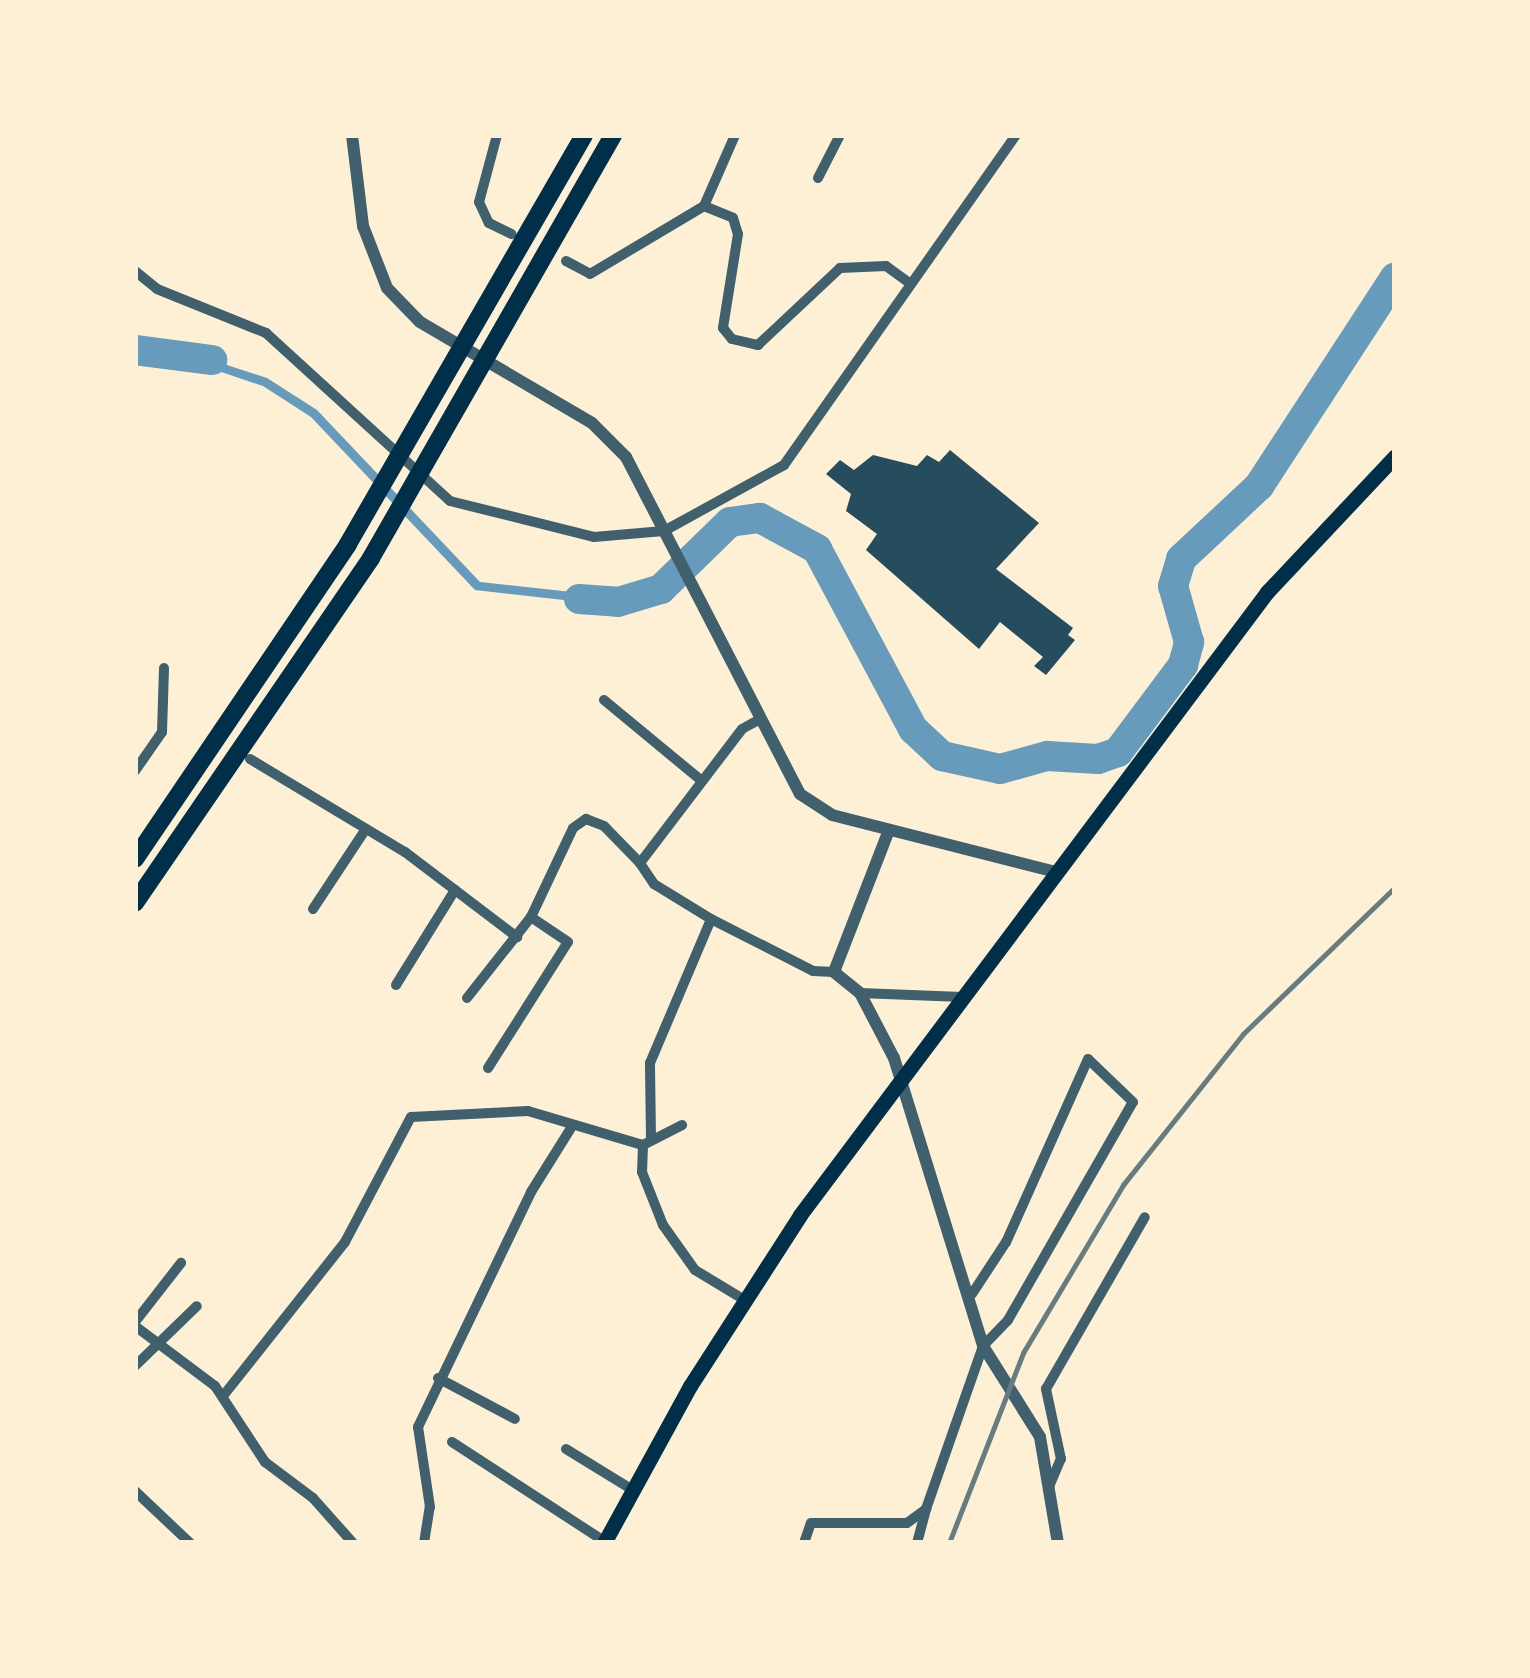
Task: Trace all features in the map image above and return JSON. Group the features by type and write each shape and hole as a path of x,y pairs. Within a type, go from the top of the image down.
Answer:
{"highway":[{"path":"135,859 348,544 519,239 584,135"},
{"path":"135,903 371,558 557,260 613,135"}],"main road":[{"path":"605,1542 743,1299 902,1078 1267,592 1329,517 1395,457"}],"street":[{"path":"352,135 363,226 387,288 420,322 592,423 626,457 800,794 832,815 1055,872"},
{"path":"497,135 478,202 489,223 519,239"},
{"path":"557,260 590,274 704,206 735,135"},
{"path":"818,178 840,135"},
{"path":"135,271 157,289 266,333 450,501 594,537 667,537 784,465 909,284 967,214 1016,135"},
{"path":"704,206 733,218 739,233 723,328 732,339 758,345 840,268 886,266 909,284"},
{"path":"135,771 162,732 164,668"},
{"path":"604,700 702,782"},
{"path":"640,863 702,782 758,720"},
{"path":"250,759 455,890 517,938"},
{"path":"467,998 532,917 573,829 586,819 604,826 654,884 711,920 813,971 834,972 860,993 902,1078 994,1375 1029,1420 1047,1462 1047,1490 1058,1543"},
{"path":"313,909 365,830"},
{"path":"834,972 889,830"},
{"path":"395,985 455,890"},
{"path":"488,1068 568,942 532,917"},
{"path":"711,920 650,1063 642,1172 662,1225 695,1270 743,1299"},
{"path":"860,993 962,997"},
{"path":"917,1543 983,1346 1008,1320 1133,1102 1088,1059 1006,1242 972,1294"},
{"path":"223,1396 345,1242 412,1117 528,1111 571,1128 647,1142 682,1125"},
{"path":"424,1543 430,1507 418,1427 438,1378 571,1128"},
{"path":"1047,1490 1061,1459 1046,1389 1145,1217"},
{"path":"181,1263 135,1324 223,1396 265,1462 314,1498 352,1543"},
{"path":"135,1366 197,1306"},
{"path":"438,1378 515,1419"},
{"path":"452,1442 605,1542"},
{"path":"566,1449 631,1490"},
{"path":"135,1491 190,1543"},
{"path":"803,1543 811,1523 907,1523 926,1509"}],"water":[{"path":"172,347 267,378 317,410 480,582 617,597 617,606 475,590 311,417 263,386 171,355"}],"building":[{"path":"950,450 1039,523 996,569 1073,628 1068,635 1075,640 1046,675 1034,666 1043,657 1000,622 979,649 866,550 877,534 846,511 851,494 826,474 840,460 854,470 873,455 917,466 927,455 939,462"}],"waterway":[{"path":"579,599 618,602 661,589 730,522 760,518 817,549 913,729 942,756 1000,769 1047,756 1098,759 1118,752 1183,665 1189,642 1173,586 1181,559 1259,486 1395,277"},
{"path":"135,350 212,360"}],"railway":[{"path":"949,1543 1023,1353 1123,1185 1243,1034 1395,887"}]}
